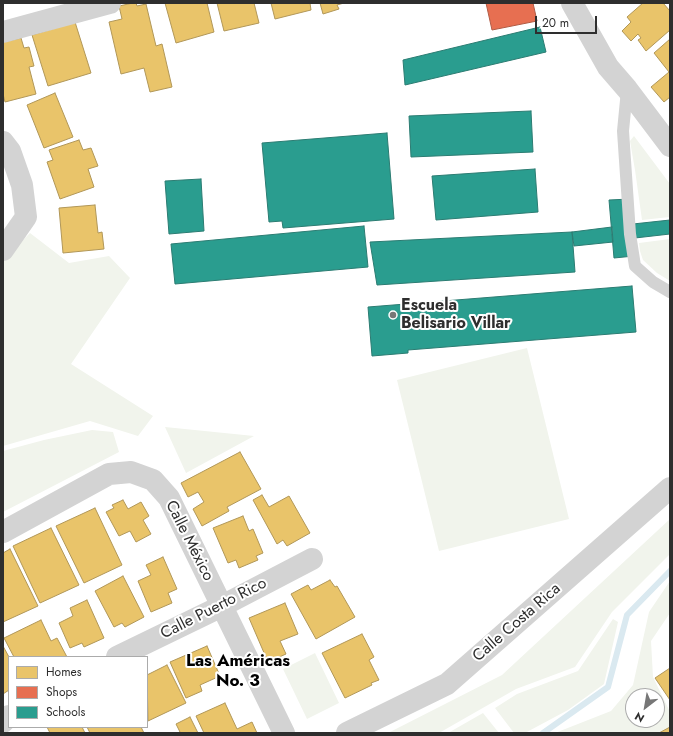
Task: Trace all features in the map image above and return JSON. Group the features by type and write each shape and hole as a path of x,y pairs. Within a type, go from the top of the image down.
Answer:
{"street":[{"path":"3,32 110,3"},
{"path":"572,3 608,67 627,89 670,146"},
{"path":"3,142 10,151 22,185 26,217 3,250"},
{"name":"Calle México","path":"3,532 109,474 131,472 153,480 169,498 284,733"},
{"name":"Calle Costa Rica","path":"347,733 447,684 670,488"},
{"name":"Calle Puerto Rico","path":"119,656 222,606 312,559"}],"lane":[{"path":"627,89 623,131 630,234 635,266 653,282 670,292"}],"shaded area":[{"path":"634,136 670,184 670,217 642,220 630,141"},
{"path":"30,233 69,263 109,256 130,278 71,364 153,416 138,436 90,421 3,446 3,260"},
{"path":"670,239 670,281 657,273 643,260 639,243"},
{"path":"527,348 569,519 439,551 397,380"},
{"path":"165,427 254,436 186,473"},
{"path":"92,430 113,432 119,452 3,512 3,451 44,440"},
{"path":"670,519 670,554 612,612 575,667 516,689 439,733 388,733 502,675"},
{"path":"670,581 670,613 651,641 653,677 658,688 630,688 633,685 649,612"},
{"path":"613,619 618,622 604,684 568,710 525,733 514,733 495,708 517,694 578,671"},
{"path":"315,653 339,703 307,719 283,669"},
{"path":"625,694 625,728 665,728 665,702 670,712 670,733 555,733 611,711"},
{"path":"483,713 499,733 448,733"}],"building: Homes":[{"path":"136,3 137,6 146,4 156,46 162,44 172,87 150,92 144,68 121,74 109,22 122,19 119,6"},
{"path":"165,3 207,3 214,32 176,43"},
{"path":"217,3 254,3 259,23 224,31"},
{"path":"271,3 310,3 311,10 275,19"},
{"path":"320,3 344,3 337,5 339,9 323,14"},
{"path":"643,3 663,3 670,11 670,30 646,51 638,40 641,38 638,34 631,41 622,31 631,22 627,17"},
{"path":"75,22 91,73 48,86 32,35"},
{"path":"21,38 24,48 29,47 34,66 29,67 36,94 5,102 3,94 3,42"},
{"path":"670,39 670,97 664,102 651,87 669,72 654,53"},
{"path":"55,93 73,137 44,148 27,105"},
{"path":"79,140 83,150 91,148 98,166 88,169 94,187 60,199 47,162 53,160 49,150"},
{"path":"95,205 98,233 102,232 104,249 63,253 59,208"},
{"path":"240,452 261,489 227,507 229,511 202,526 193,509 204,502 198,492 188,497 181,483"},
{"path":"262,495 269,507 289,496 310,533 287,546 283,540 277,544 253,500"},
{"path":"123,500 128,509 141,502 149,516 143,520 151,534 136,542 130,531 119,536 106,512 114,508 112,505"},
{"path":"95,508 122,565 84,583 56,526"},
{"path":"243,516 249,531 253,529 263,553 256,556 258,560 239,568 236,560 228,563 213,528"},
{"path":"51,528 79,585 40,603 13,546"},
{"path":"10,549 38,606 3,622 3,553"},
{"path":"163,557 177,589 168,593 172,603 151,612 138,581 151,575 146,565"},
{"path":"123,576 144,617 125,627 122,623 114,627 95,591"},
{"path":"330,580 335,587 337,586 355,617 316,639 291,594 308,585 311,590"},
{"path":"87,600 104,638 84,647 82,643 70,648 59,623 73,616 70,608"},
{"path":"285,603 298,634 280,641 286,654 268,662 249,618"},
{"path":"41,620 51,641 57,638 66,656 13,656 4,638"},
{"path":"362,634 374,657 369,660 379,680 345,698 322,653"},
{"path":"3,646 8,656 8,691 3,694"},
{"path":"207,646 220,676 200,685 202,691 186,698 170,662"},
{"path":"167,665 186,703 148,721 148,674"},
{"path":"670,668 670,700 665,693 665,688 662,688 655,678"},
{"path":"225,703 237,729 252,722 257,733 204,733 196,716"},
{"path":"190,717 198,733 177,733 180,732 176,724"},
{"path":"670,727 670,733 659,733"},
{"path":"48,728 82,728 85,733 50,733"},
{"path":"88,728 142,728 144,733 90,733"}],"building: Shops":[{"path":"486,3 533,3 537,21 492,30"}],"building: Schools":[{"path":"540,27 546,52 405,85 403,60"},
{"path":"531,111 533,152 411,157 409,116"},
{"path":"387,133 394,219 283,228 282,221 269,222 262,143"},
{"path":"535,169 538,212 436,220 432,176"},
{"path":"201,179 204,231 169,234 165,181"},
{"path":"630,199 634,256 614,258 609,200"},
{"path":"670,220 670,234 635,238 633,224"},
{"path":"364,226 368,267 175,284 171,244"},
{"path":"612,227 613,242 574,246 572,232"},
{"path":"572,232 575,272 377,285 370,242"},
{"path":"632,286 636,332 408,350 408,353 372,356 368,307"}],"waterway":[{"path":"543,733 608,687 627,615 670,571"}],"place":[{"name":"Escuela Belisario Villar","path":"393,315"}],"district":[{"name":"Las Américas No. 3","path":"238,672"}]}
